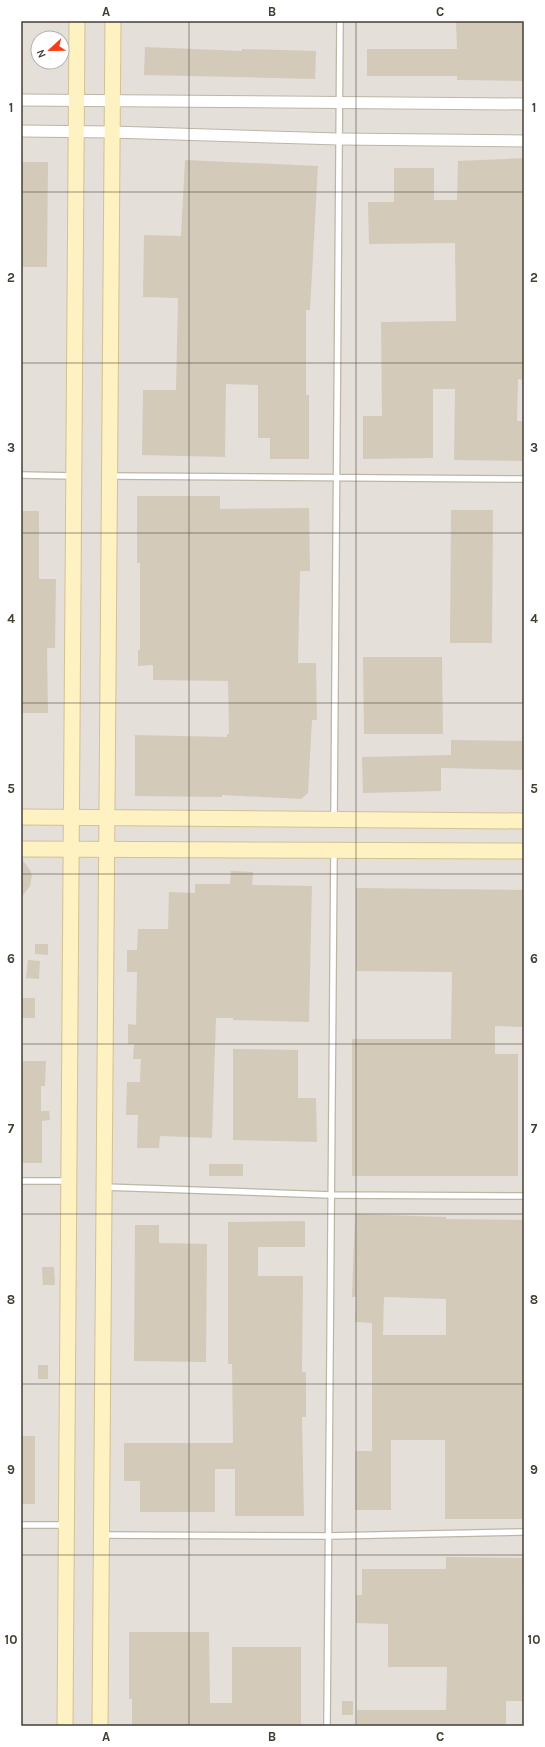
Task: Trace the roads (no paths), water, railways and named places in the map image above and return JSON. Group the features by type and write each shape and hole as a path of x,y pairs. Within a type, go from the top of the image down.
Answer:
{"street":[{"path":"64,1726 77,21"},
{"path":"100,1726 113,21"},
{"path":"21,100 524,104"},
{"path":"21,131 112,132 339,139 524,141"},
{"path":"21,817 524,821"},
{"path":"21,849 524,851"}],"lane":[{"path":"334,820 340,21"},
{"path":"21,475 74,476"},
{"path":"109,476 524,479"},
{"path":"327,1726 334,850"},
{"path":"21,1181 68,1181"},
{"path":"104,1187 331,1195 524,1196"},
{"path":"21,1525 66,1525"},
{"path":"101,1535 329,1536 524,1532"}]}
